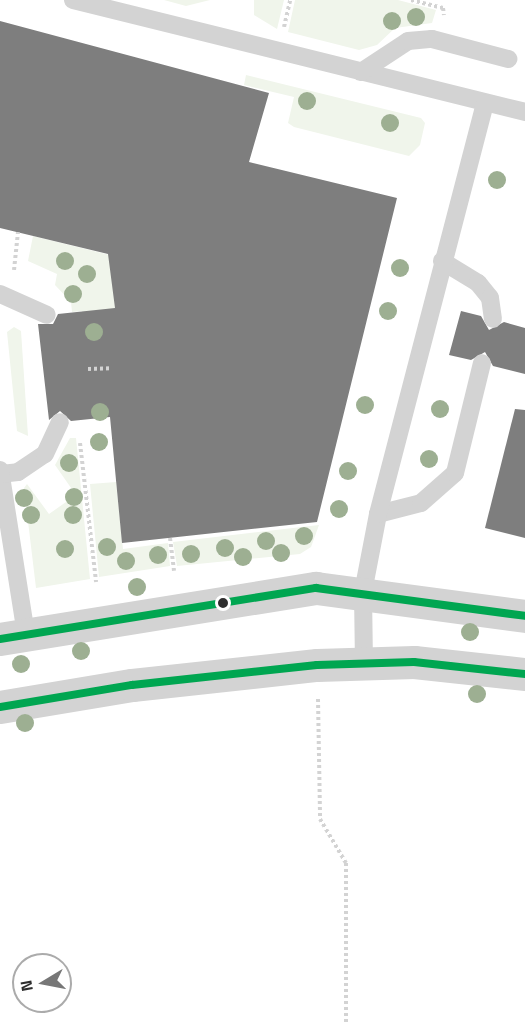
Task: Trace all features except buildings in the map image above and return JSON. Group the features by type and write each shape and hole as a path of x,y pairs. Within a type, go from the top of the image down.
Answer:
{"street":[{"path":"13,637 316,588 363,592 525,616"},
{"path":"0,707 132,685 364,664 414,662 525,674"}],"lane":[{"path":"73,0 485,104 525,112"},
{"path":"361,72 408,41 432,39 508,59"},
{"path":"364,664 363,592 378,514 442,261 485,104"},
{"path":"442,261 478,283 489,298 493,319"},
{"path":"0,294 47,315"},
{"path":"378,514 421,503 455,472 482,363"},
{"path":"13,637 0,473 18,472 45,454 60,422"}],"path":[{"path":"283,30 290,0"},
{"path":"18,232 12,261 19,277"},
{"path":"88,369 111,368"},
{"path":"79,432 96,582"},
{"path":"170,538 174,571"},
{"path":"318,690 320,819 346,863 346,1025"}],"shaded area":[{"path":"164,0 210,0 186,6"},
{"path":"254,0 284,0 277,29 254,15"},
{"path":"295,0 398,0 436,10 432,23 395,28 377,45 359,50 288,32"},
{"path":"246,75 421,118 425,123 420,145 409,156 294,127 288,123 294,97 244,85"},
{"path":"33,236 114,256 116,312 87,349 82,311 72,312 71,302 55,285 57,274 28,261"},
{"path":"14,327 21,331 28,436 17,431 7,332"},
{"path":"70,438 76,438 90,579 36,588 24,488 27,484 49,514 76,495 55,465"},
{"path":"116,482 123,549 168,543 170,566 99,577 90,484"},
{"path":"319,525 311,547 300,554 177,566 173,542"}],"transit line":[{"path":"0,639 316,588 525,616"},
{"path":"0,707 132,685 317,665 414,662 525,674"}]}
